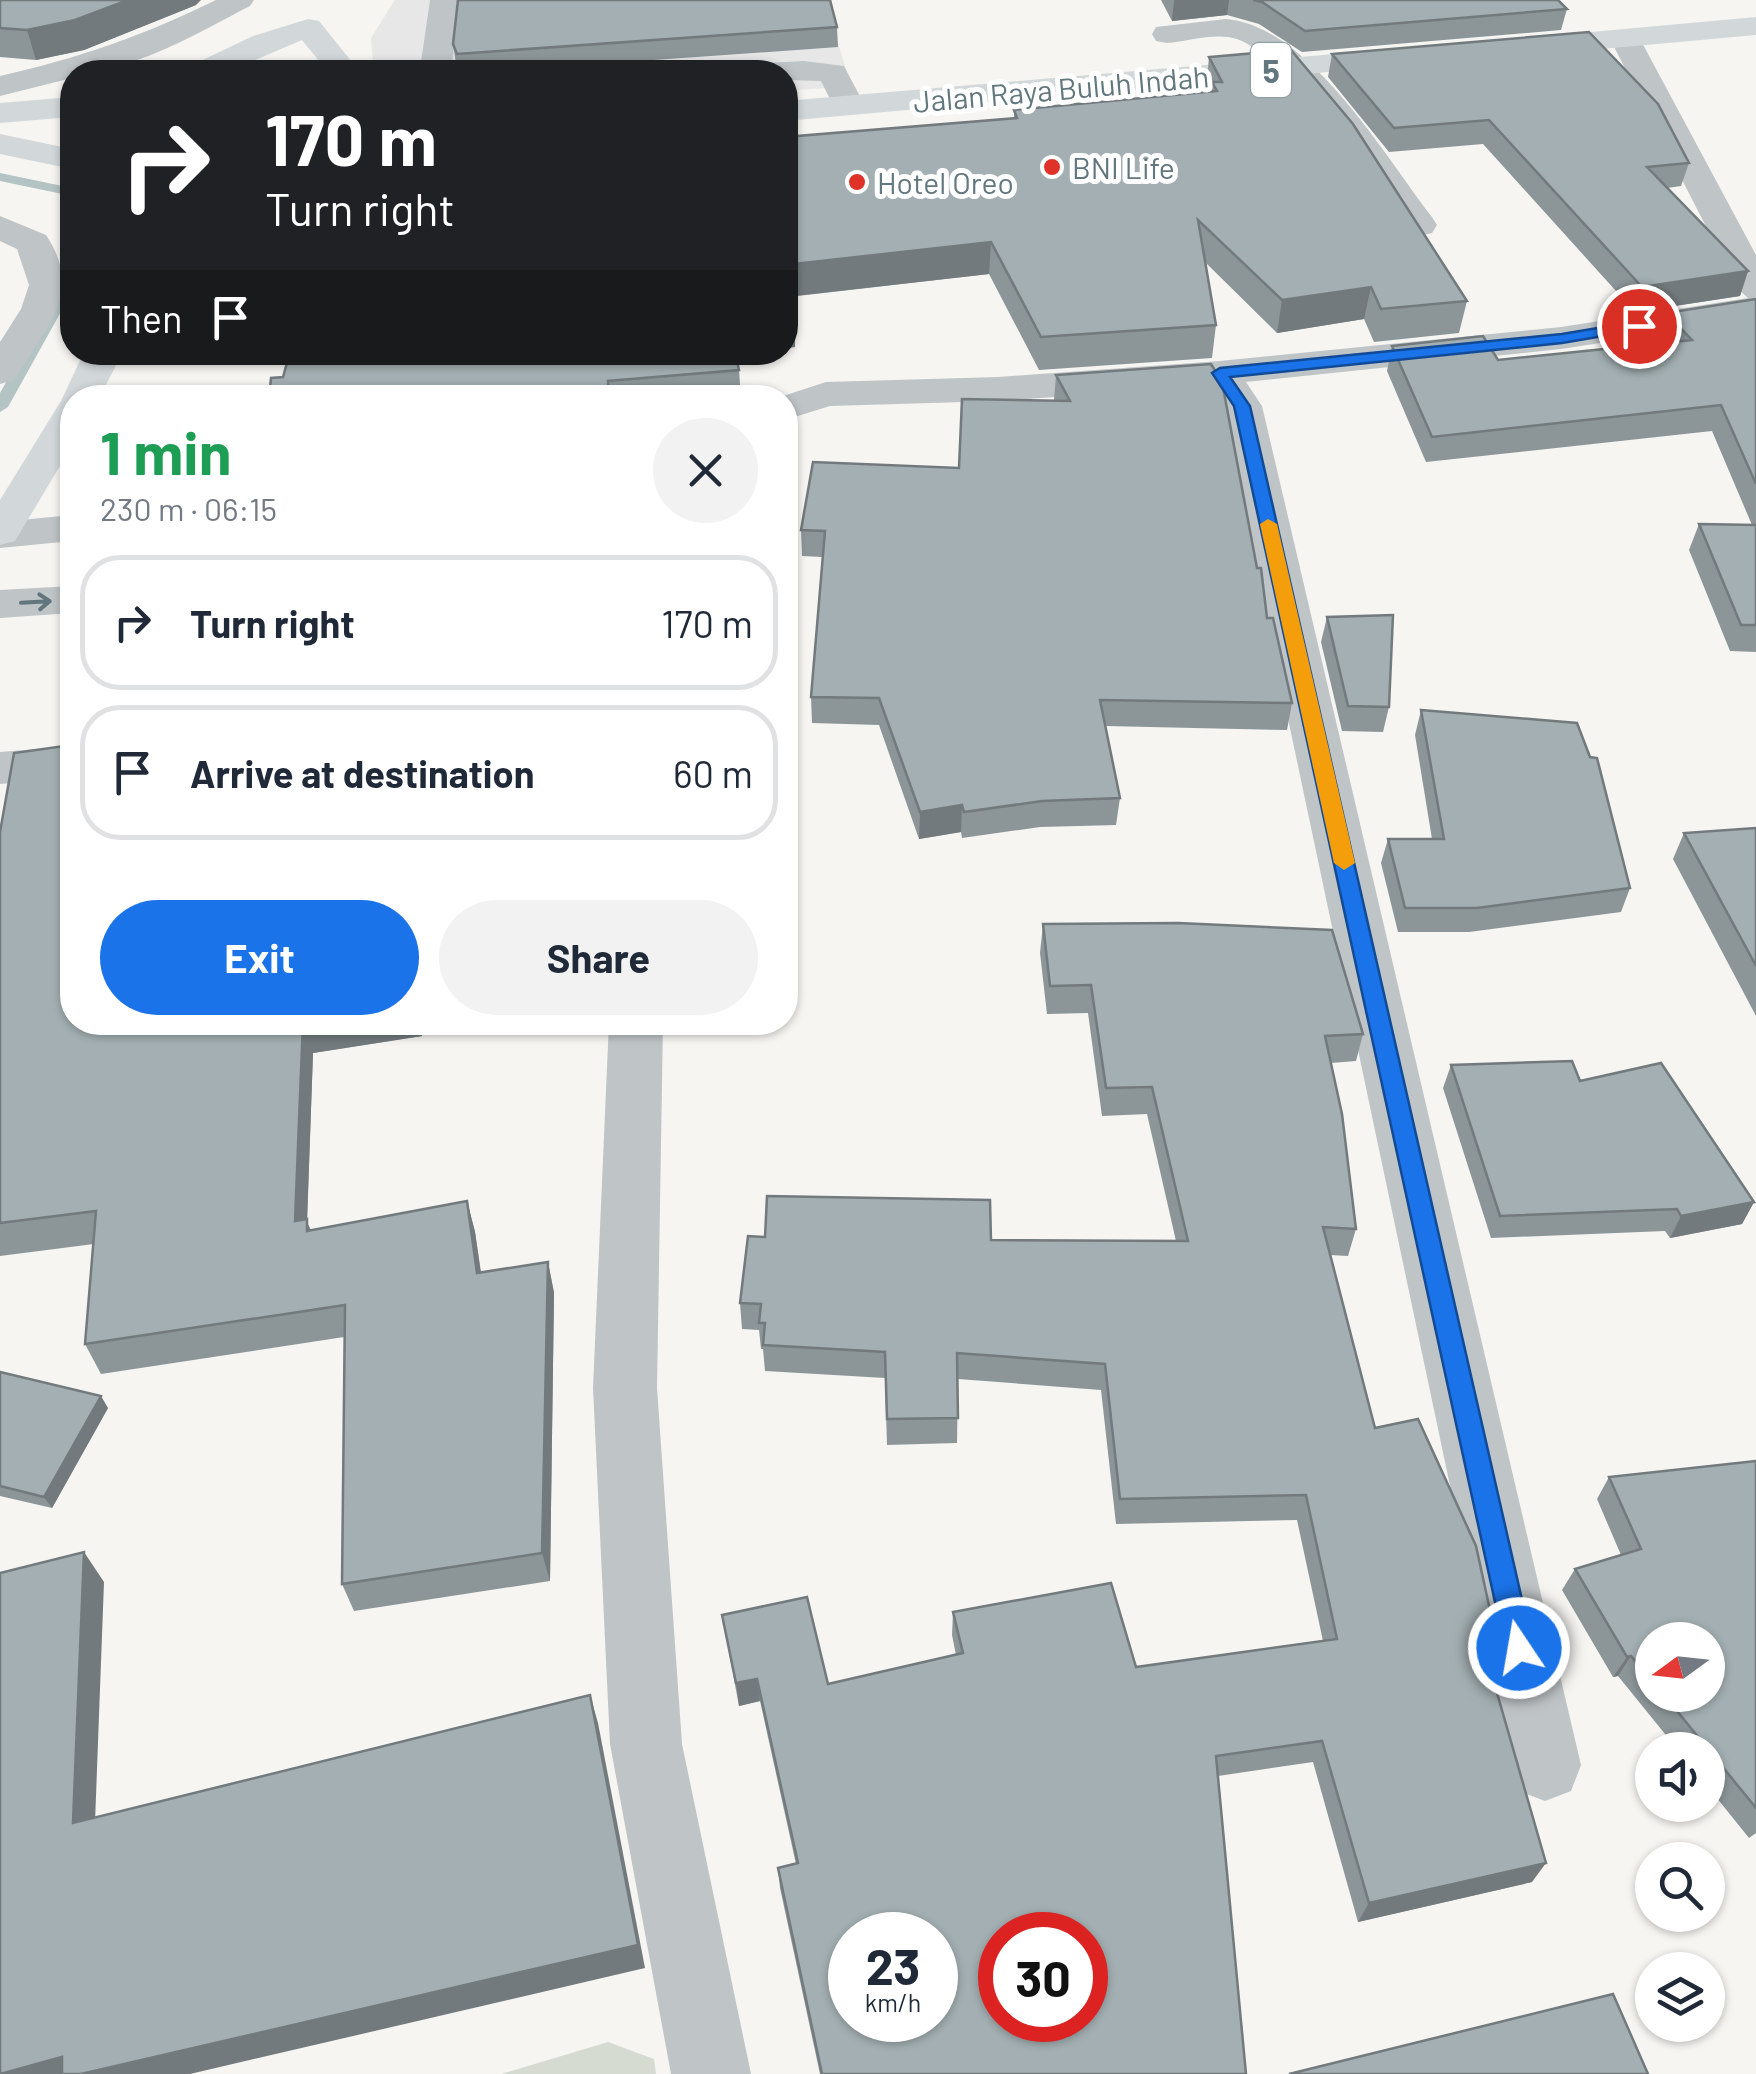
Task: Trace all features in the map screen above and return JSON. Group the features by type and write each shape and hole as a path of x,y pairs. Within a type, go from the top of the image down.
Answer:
{"main road":[{"path":"229,60 316,14"},
{"path":"291,60 316,14"},
{"path":"316,14 338,60"},
{"path":"1490,50 1638,29 1756,26"},
{"name":"Jalan Raya Buluh Indah","path":"798,110 1440,54"},
{"path":"0,114 60,107"},
{"path":"0,114 60,116"},
{"path":"0,142 60,142"},
{"path":"0,142 60,156"},
{"path":"0,533 14,489 60,426"}],"street":[{"path":"106,60 160,39 239,0"},
{"path":"437,60 445,0"},
{"path":"1150,0 1189,78"},
{"path":"1638,29 1756,289"},
{"path":"1167,34 1246,31 1296,68 1420,225"},
{"path":"798,70 832,73 849,106"},
{"path":"0,86 60,72"},
{"path":"0,228 33,243 47,285 40,309 0,372"},
{"path":"798,404 826,394 998,389 1220,373 1562,338 1756,308"},
{"path":"1220,373 1242,406 1545,1764"},
{"path":"0,533 60,529"},
{"path":"0,604 60,601"},
{"path":"0,768 60,763"},
{"path":"636,1035 625,1388 646,1744 711,2074"}],"shaded area":[{"path":"395,0 825,0 851,86 798,90 798,60 373,60 371,38"},
{"path":"608,2042 654,2059 656,2074 501,2074"}],"building":[{"path":"0,0 128,0 75,20 27,30 0,28"},
{"path":"458,0 830,0 837,27 457,54 453,44"},
{"path":"1253,0 1558,0 1567,9 1305,31"},
{"path":"1589,32 1658,104 1689,163 1647,167 1748,271 1642,287 1489,120 1394,128 1332,54"},
{"path":"1291,50 1353,124 1467,301 1381,309 1371,287 1282,300 1198,220 1216,325 1041,337 991,242 798,264 798,136 1017,118 1014,110 1217,91 1212,82 1222,82 1209,57"},
{"path":"1756,299 1756,484 1721,405 1432,437 1392,346 1483,336 1498,360 1692,340 1666,313"},
{"path":"1211,364 1222,382 1257,568 1261,568 1267,618 1273,618 1292,703 1100,700 1120,798 1042,801 964,812 962,805 920,812 879,698 811,697 825,531 801,530 813,462 959,468 962,399 1070,401 1056,375"},
{"path":"286,365 738,365 739,370 608,381 608,385 270,385 271,378 283,377"},
{"path":"1699,524 1756,525 1756,625 1741,625"},
{"path":"1393,615 1389,707 1348,706 1327,617"},
{"path":"1421,710 1577,723 1590,757 1597,758 1630,888 1477,908 1405,908 1388,839 1444,839"},
{"path":"60,747 60,1035 302,1035 295,1221 307,1219 307,1231 467,1201 477,1273 548,1262 542,1553 342,1584 345,1305 85,1344 96,1211 0,1223 0,832 14,753"},
{"path":"1756,828 1756,966 1684,833"},
{"path":"1178,923 1332,930 1363,1034 1325,1036 1342,1114 1356,1229 1323,1227 1375,1428 1418,1419 1476,1546 1493,1624 1478,1627 1546,1863 1369,1903 1322,1741 1216,1756 1246,2074 822,2074 778,1868 798,1863 757,1679 736,1683 722,1615 807,1597 828,1684 963,1653 953,1612 1111,1583 1136,1667 1337,1639 1306,1495 1120,1499 1105,1364 957,1353 958,1418 887,1419 885,1352 763,1345 765,1323 759,1323 761,1304 740,1303 748,1236 765,1237 767,1196 990,1200 991,1240 1188,1241 1152,1087 1106,1088 1091,985 1050,986 1043,924"},
{"path":"1572,1061 1580,1081 1661,1063 1754,1202 1681,1216 1677,1209 1500,1216 1451,1065"},
{"path":"0,1372 101,1396 44,1497 0,1486"},
{"path":"1756,1461 1756,1808 1725,1770 1725,1732 1694,1732 1678,1712 1725,1712 1725,1622 1635,1622 1635,1661 1627,1657 1575,1569 1641,1549 1609,1477"},
{"path":"84,1552 73,1823 590,1695 638,1945 81,2074 62,2074 62,2057 0,2074 0,1573"},
{"path":"1613,1994 1648,2074 1289,2074"}],"waterway":[{"path":"0,177 60,190"},
{"path":"0,407 60,300"}],"slow traffic":[{"path":"1268,524 1344,863"}],"place":[{"name":"BNI Life","path":"1052,167"},
{"name":"Hotel Oreo","path":"857,182"}],"route":[{"path":"1519,1648 1242,406 1220,373 1562,338 1639,326"}]}
